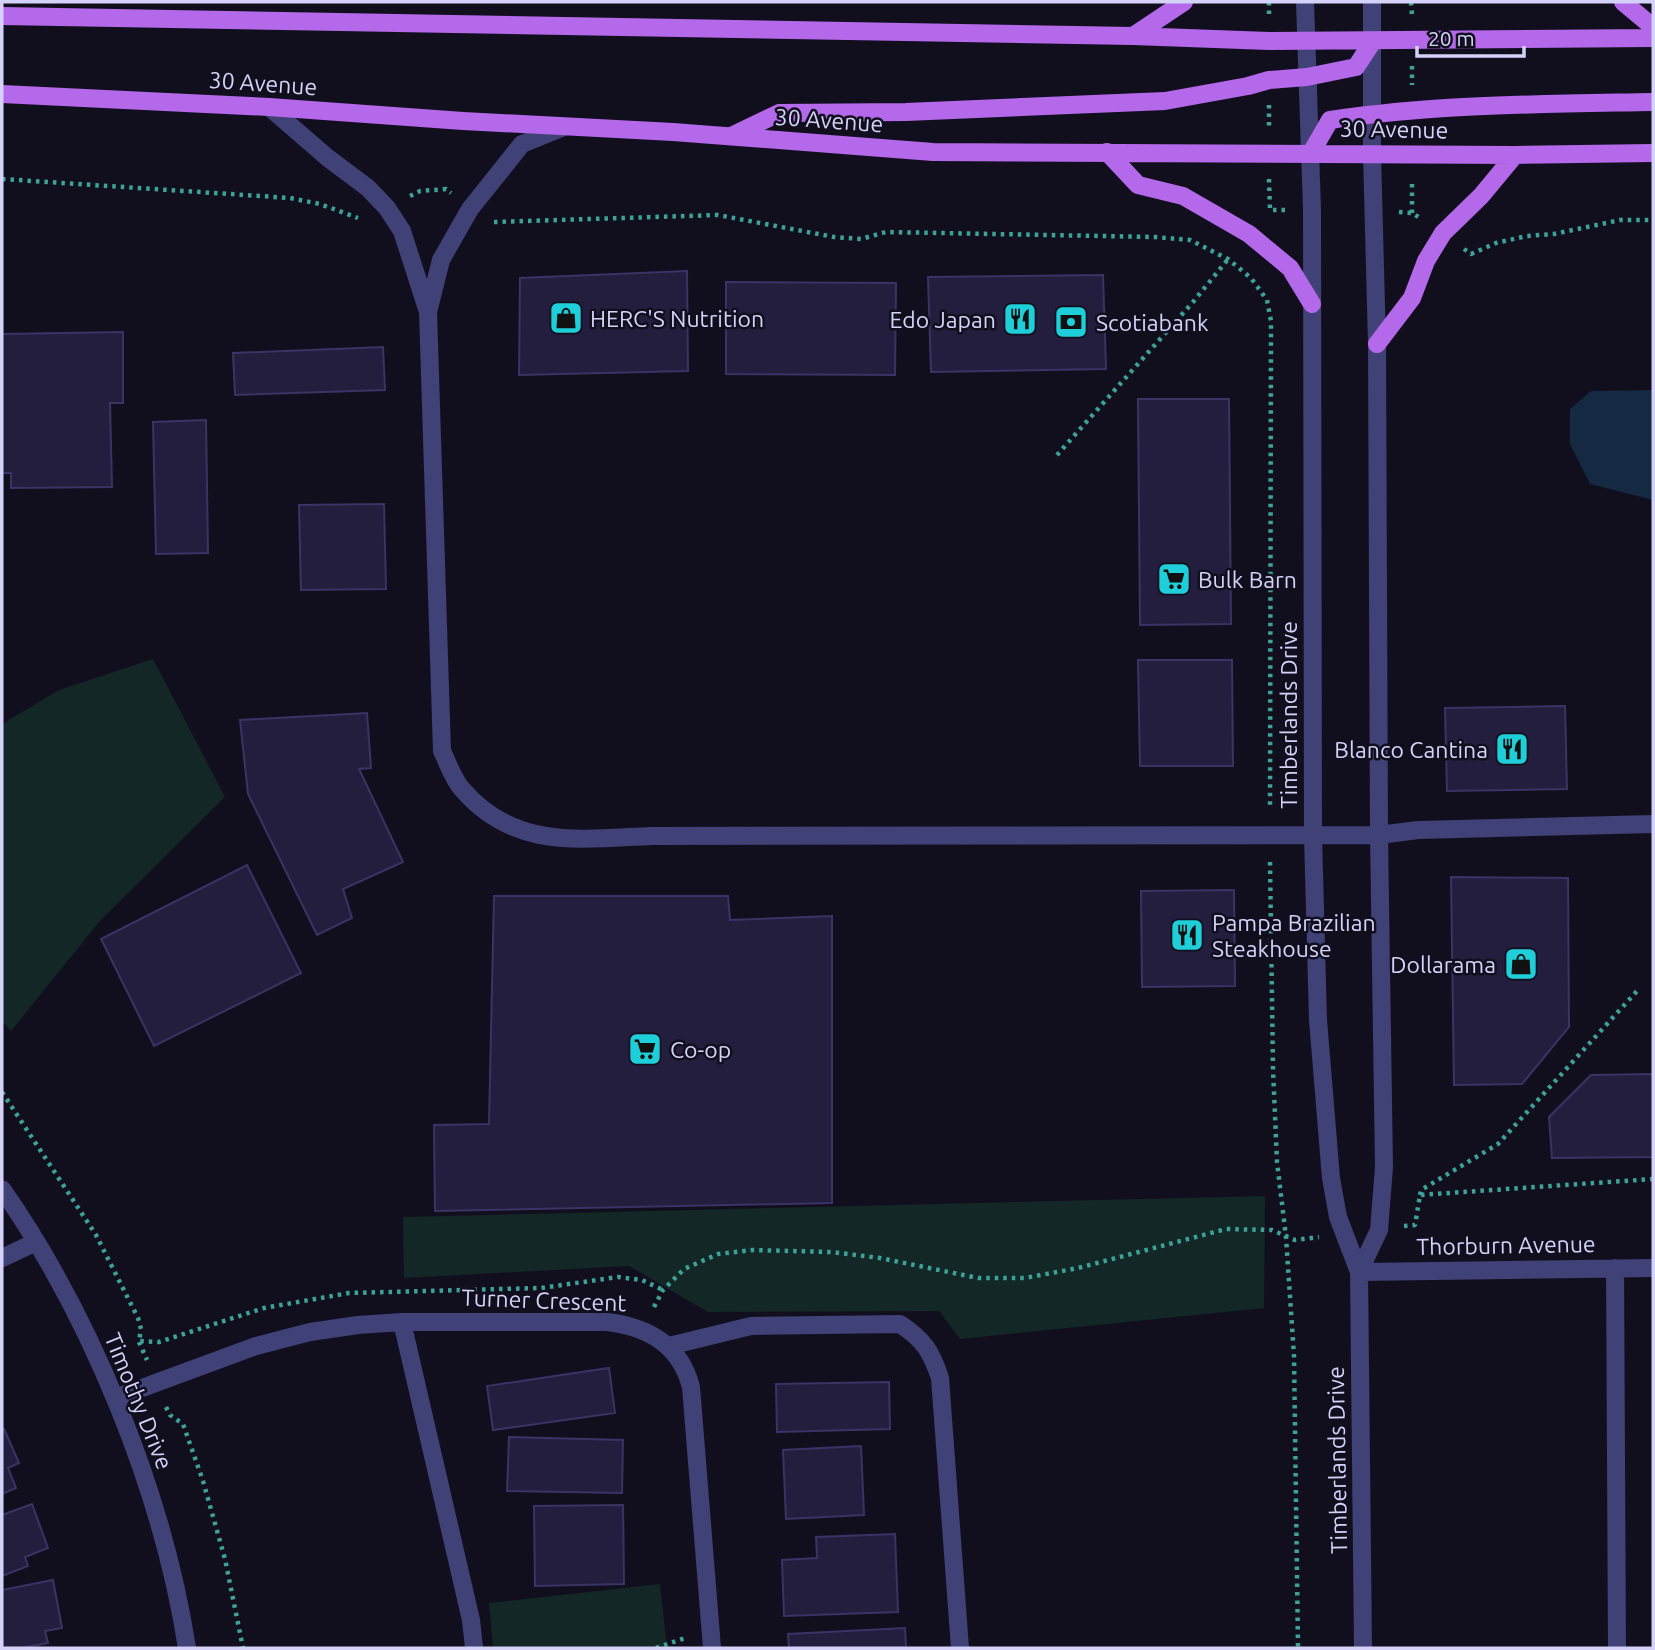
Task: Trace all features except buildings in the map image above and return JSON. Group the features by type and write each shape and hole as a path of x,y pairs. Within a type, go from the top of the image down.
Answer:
{"main road":[{"path":"1133,36 1184,2"},
{"path":"1623,2 1653,27"},
{"path":"2,16 1373,41 1653,38"},
{"path":"730,137 779,113 906,112 1165,101 1269,80 1307,77 1356,67 1373,41"},
{"name":"30 Avenue","path":"2,94 269,107 933,152 1515,155 1653,153"},
{"path":"1311,153 1330,120 1472,106 1653,102"},
{"path":"1107,152 1138,185 1183,196 1249,234 1290,268 1312,304"},
{"path":"1377,344 1412,298 1426,261 1443,233 1481,196 1515,155"}],"street":[{"name":"Timberlands Drive","path":"1305,2 1311,153 1313,836 1318,1020 1331,1178 1338,1217 1359,1272 1363,1648"},
{"name":"Timberlands Drive","path":"1359,1272 1379,1230 1384,1167 1372,2"},
{"path":"269,107 328,158 368,188 387,208 402,231 428,312"},
{"path":"564,127 523,144 470,209 441,260 428,312 442,751 460,788 490,816 527,832 561,839 651,836 1313,836 1379,835 1418,830 1653,824"},
{"name":"Timothy Drive","path":"2,1189 36,1242 78,1320 115,1398 143,1472 168,1552 187,1648"},
{"path":"2,1258 36,1242"},
{"path":"1615,1268 1617,1648"},
{"name":"Thorburn Avenue","path":"1359,1272 1653,1268"},
{"path":"402,1322 471,1620 474,1648"},
{"name":"Turner Crescent","path":"115,1398 256,1346 310,1332 358,1325 402,1322 607,1322 626,1324 643,1330 657,1336 669,1346 687,1375 692,1399 712,1648"},
{"path":"669,1346 751,1326 900,1324 921,1338 934,1358 940,1378 960,1648"}],"path":[{"path":"2,179 290,198 320,204 363,220 420,191 446,189 486,222 718,215 834,237 861,239 886,232 1190,240 1228,259 1251,278 1267,300 1271,321 1270,787"},
{"path":"1412,198 1412,213"},
{"path":"1270,199 1270,210 1281,210"},
{"path":"1400,212 1412,213 1423,220"},
{"path":"1457,244 1471,254 1496,243 1527,236 1554,234 1620,220 1653,220"},
{"path":"1057,455 1228,259"},
{"path":"1271,885 1273,1083 1294,1356 1298,1648"},
{"path":"1415,1225 1421,1190 1498,1144 1637,991"},
{"path":"2,1092 96,1235 138,1318 141,1329 139,1341 159,1342 264,1308 349,1293 541,1288 618,1278 642,1280 663,1290"},
{"path":"1420,1195 1653,1179"},
{"path":"643,1330 663,1290 684,1269 719,1254 752,1250 831,1252 880,1258 978,1278 1025,1278 1078,1268 1226,1229 1272,1230 1295,1240 1314,1238"},
{"path":"170,1415 183,1423 203,1481 225,1559 243,1648"}],"green space":[{"path":"153,659 225,797 99,922 11,1031 2,1021 2,724 59,690"},
{"path":"1265,1196 1264,1308 960,1339 939,1311 708,1312 629,1266 404,1278 403,1217"},
{"path":"660,1584 667,1648 493,1648 489,1603"}],"water":[{"path":"1653,390 1653,500 1590,484 1570,444 1570,409 1591,391"}],"place":[{"name":"HERC'S Nutrition","path":"566,318"},
{"name":"Edo Japan","path":"1020,319"},
{"name":"Scotiabank","path":"1071,322"},
{"name":"Bulk Barn","path":"1174,579"},
{"name":"Blanco Cantina","path":"1512,749"},
{"name":"Pampa Brazilian Steakhouse","path":"1187,935"},
{"name":"Dollarama","path":"1521,964"},
{"name":"Co-op","path":"645,1049"}]}
